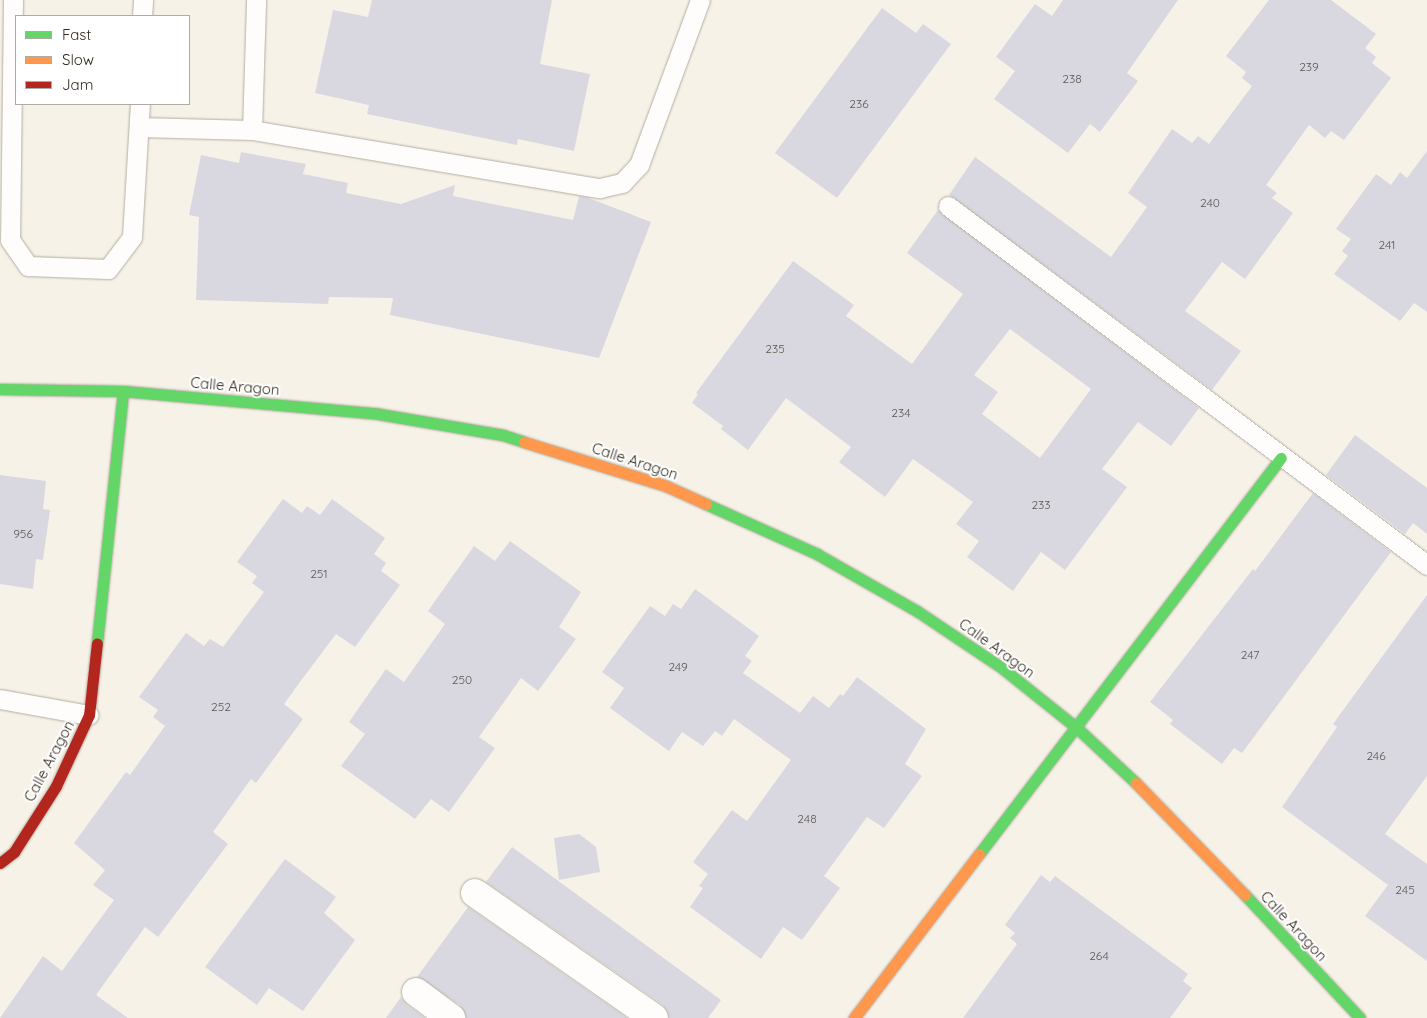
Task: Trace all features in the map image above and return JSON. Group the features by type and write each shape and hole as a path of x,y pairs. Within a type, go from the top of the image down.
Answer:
{"street":[{"name":"Calle Aragon","path":"0,389 123,391 379,414 503,435 666,486 817,554 917,611 1002,668 1077,728 1167,812 1360,1018"},
{"name":"Calle Aragon","path":"0,863 14,852 56,786 90,715 123,391"},
{"path":"854,1018 1281,458"},
{"path":"475,893 654,1018"},
{"path":"416,992 451,1018"}],"lane":[{"path":"12,0 10,240 28,266 108,268 132,237 140,105"},
{"path":"142,15 143,0"},
{"path":"252,130 256,0"},
{"path":"140,127 252,130 600,188 622,183 639,165 700,0"},
{"path":"948,206 1281,458 1427,565"},
{"path":"0,698 90,715"}],"building":[{"path":"372,0 552,0 540,64 590,74 574,151 518,139 517,145 367,114 369,105 315,93 333,10 368,17"},
{"path":"1063,0 1178,0 1127,73 1138,81 1100,132 1090,124 1068,153 994,99 1015,71 996,57 1035,4 1052,16"},
{"path":"1269,0 1331,0 1376,34 1365,48 1376,57 1372,63 1391,78 1344,140 1331,131 1325,138 1309,125 1266,185 1277,193 1272,198 1293,213 1245,279 1222,262 1185,311 1241,351 1212,390 949,195 975,157 1111,257 1147,207 1128,193 1172,129 1192,143 1198,136 1209,144 1252,86 1242,78 1246,72 1226,56"},
{"path":"882,8 916,33 923,24 951,44 837,198 775,153"},
{"path":"1427,151 1427,312 1414,303 1400,321 1334,274 1348,256 1342,251 1351,239 1336,229 1376,174 1391,185 1400,172 1407,178"},
{"path":"241,152 306,164 303,174 348,183 346,193 401,204 455,185 453,196 573,220 579,196 586,197 651,222 599,358 390,315 393,298 329,297 328,304 196,300 199,217 189,215 201,155 239,163"},
{"path":"938,210 1199,408 1171,446 1138,422 1102,469 1127,487 1065,570 1041,552 1013,591 967,557 979,541 956,524 973,502 913,459 885,497 839,462 851,447 786,398 748,450 721,429 723,426 692,403 698,394 696,393 793,261 854,305 846,316 912,364 963,294 907,253","holes":["1010,329 1091,389 1040,458 982,414 998,392 974,375"]},
{"path":"1355,435 1427,488 1427,534 1413,523 1405,534 1326,475"},
{"path":"0,475 46,481 43,509 50,510 43,560 36,559 33,589 0,584"},
{"path":"1313,493 1391,552 1242,753 1234,748 1222,764 1170,724 1173,720 1150,702 1253,569 1255,571"},
{"path":"283,499 302,513 307,506 320,515 332,499 385,538 374,554 386,563 381,571 400,585 355,647 336,634 300,682 284,704 303,719 256,783 251,779 213,832 228,844 158,937 145,927 96,995 128,1018 0,1018 43,956 62,971 114,900 93,885 105,870 74,843 126,772 130,775 165,726 153,717 158,710 139,697 186,633 204,646 210,639 223,647 264,592 252,583 257,576 237,562"},
{"path":"510,541 581,592 559,627 576,639 538,691 521,678 479,737 495,748 449,812 431,799 415,819 341,766 365,734 349,722 386,669 404,682 445,624 428,611 474,546 495,561"},
{"path":"695,589 759,636 745,656 752,661 743,673 800,713 813,696 829,708 840,694 843,696 857,677 926,729 905,764 922,776 884,828 867,817 824,876 840,888 802,940 783,927 761,959 690,907 703,888 699,886 708,874 693,862 732,810 747,821 791,760 734,719 722,736 715,731 703,746 682,732 669,751 610,708 624,688 602,672 650,606 665,616 673,604 681,609"},
{"path":"1427,595 1427,776 1385,834 1427,864 1427,961 1365,916 1388,885 1282,807 1337,727 1333,724"},
{"path":"579,834 596,847 600,872 559,880 554,838"},
{"path":"512,847 721,1000 708,1018 669,1018 663,1005 486,882"},
{"path":"285,859 336,897 324,913 355,940 303,1011 269,988 257,1005 205,967"},
{"path":"1041,875 1050,882 1055,876 1188,974 1183,981 1192,988 1170,1018 963,1018 1017,944 1010,938 1015,933 1005,925"},
{"path":"468,907 627,1018 466,1018 460,1005 417,977"},
{"path":"401,997 407,1005 425,1018 386,1018"}],"traffic: fast":[{"path":"0,389 123,391 379,414 503,435 524,442"},
{"path":"97,643 123,391"},
{"path":"979,854 1281,458"},
{"path":"706,504 817,554 917,611 1002,668 1077,728 1136,783"},
{"path":"1245,895 1360,1018"}],"traffic: slow":[{"path":"524,442 666,486 706,504"},
{"path":"1136,783 1245,895"},
{"path":"854,1018 979,854"}],"traffic: jam":[{"path":"0,863 14,852 56,786 89,715 97,643"}]}
